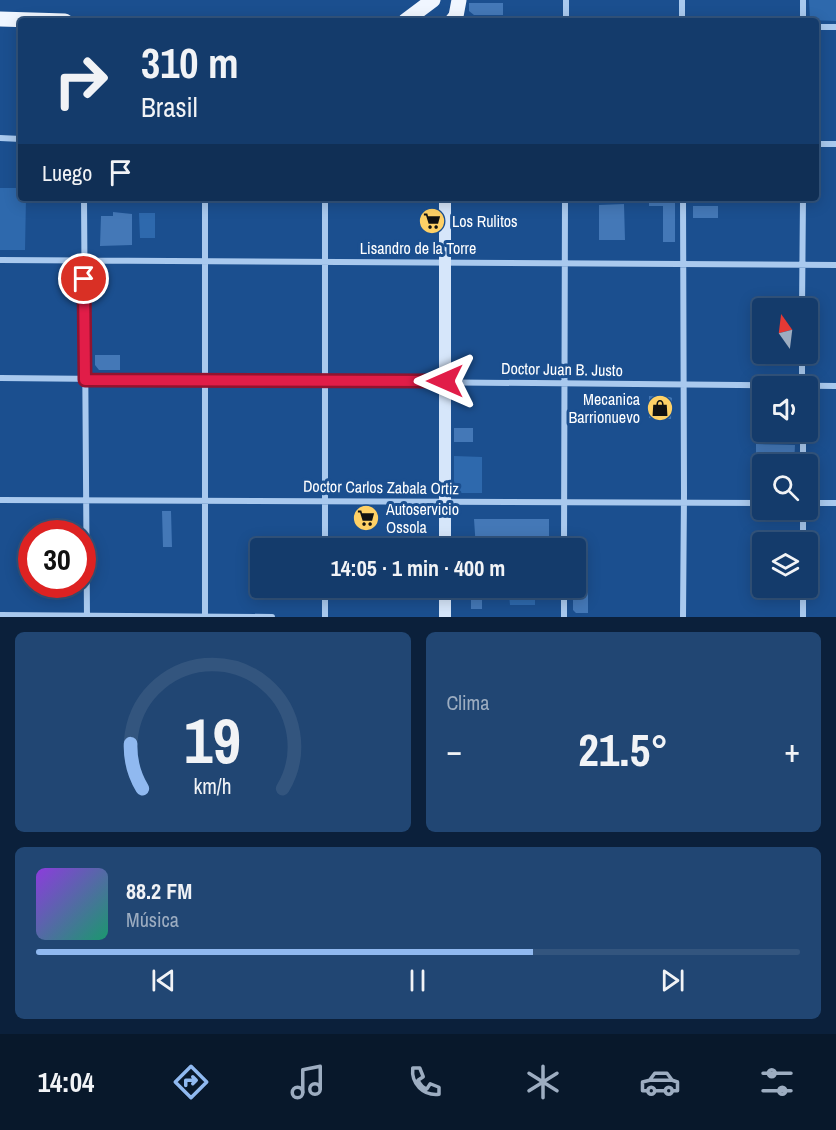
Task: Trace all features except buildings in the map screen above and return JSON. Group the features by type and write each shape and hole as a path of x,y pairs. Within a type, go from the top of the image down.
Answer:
{"main road":[{"path":"409,18 433,0"},
{"path":"447,18 448,0"},
{"path":"454,18 459,0"},
{"path":"0,20 18,20"},
{"path":"445,201 445,538"},
{"path":"445,598 445,617"}],"street":[{"path":"566,0 566,18"},
{"path":"682,0 682,18"},
{"path":"803,0 803,18"},
{"path":"819,27 836,27"},
{"path":"0,138 18,139"},
{"path":"819,144 836,144"},
{"path":"84,201 87,616"},
{"path":"205,201 206,617"},
{"path":"325,201 325,538"},
{"path":"564,538 565,201"},
{"path":"683,201 683,617"},
{"path":"802,201 802,298"},
{"name":"Lisandro de la Torre","path":"0,260 836,265"},
{"name":"Doctor Juan B. Justo","path":"0,378 752,386"},
{"name":"Doctor Juan B. Justo","path":"818,386 836,386"},
{"name":"Doctor Carlos Zabala Ortiz","path":"0,500 752,503"},
{"path":"818,503 836,503"},
{"path":"325,598 325,617"},
{"path":"564,598 564,617"},
{"path":"803,598 803,617"},
{"path":"0,615 272,617"}],"shaded area":[{"path":"809,0 836,0 836,21 810,18"},
{"path":"0,188 18,188 18,201 26,201 25,250 0,250"},
{"path":"142,201 199,201 199,203 142,203"},
{"path":"139,213 155,213 155,238 140,238"},
{"path":"454,456 482,457 482,493 457,493 454,488"},
{"path":"509,598 535,598 535,605 510,605"}],"place":[{"name":"Los Rulitos","path":"432,221"},
{"name":"Mecanica Barrionuevo","path":"660,408"},
{"name":"Autoservicio Ossola","path":"366,518"}],"route":[{"path":"84,279 85,380 445,381"}]}
